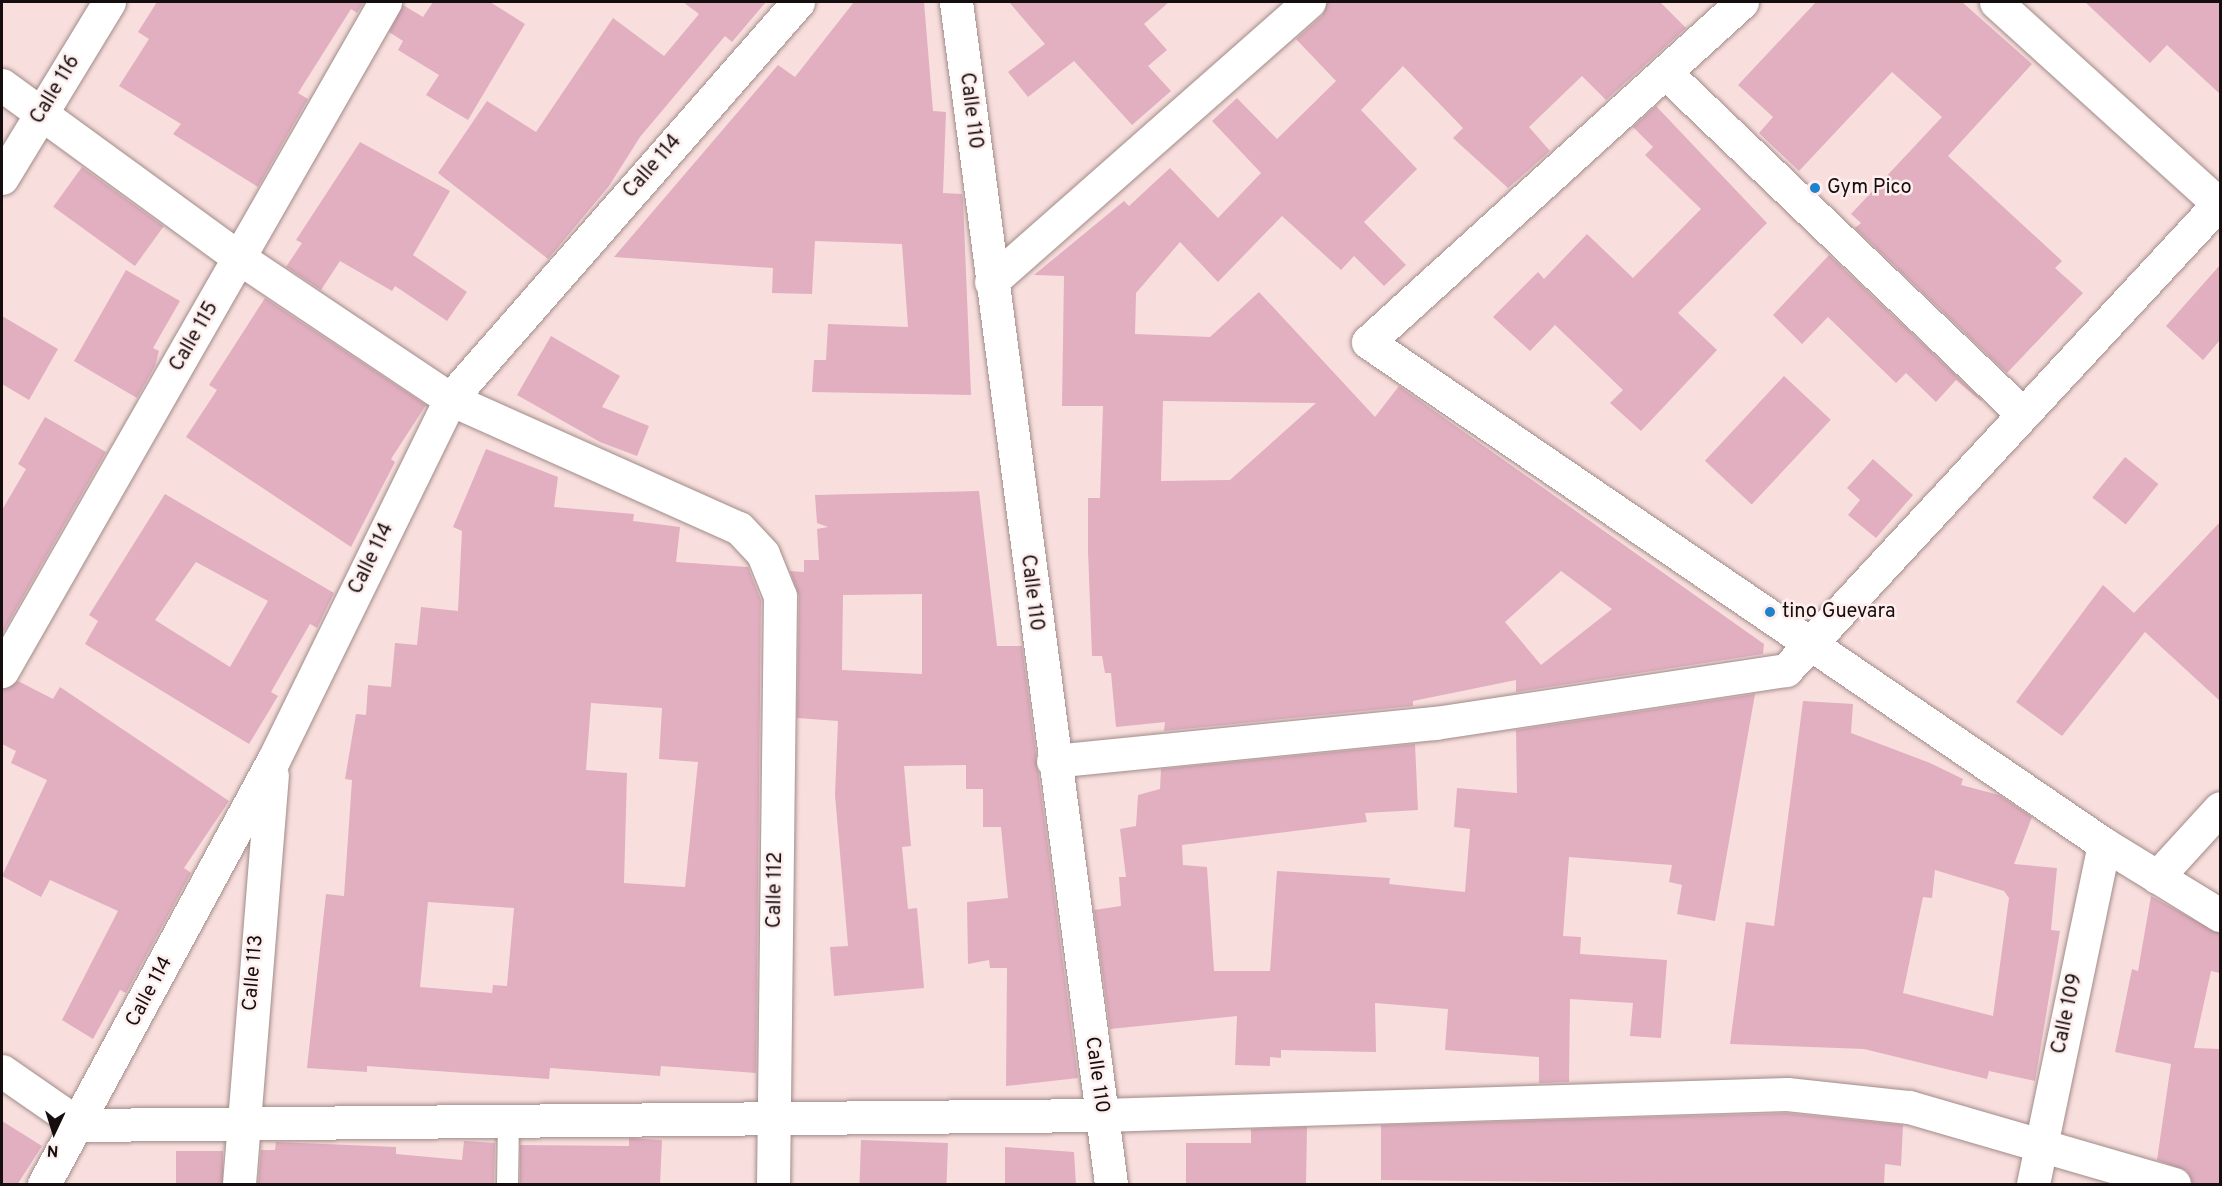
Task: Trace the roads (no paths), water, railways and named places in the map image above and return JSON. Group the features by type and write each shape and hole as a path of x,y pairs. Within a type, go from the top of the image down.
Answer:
{"street":[{"name":"Calle 116","path":"2,178 109,2"},
{"name":"Calle 115","path":"2,671 241,259 385,2"},
{"name":"Calle 114","path":"44,1185 80,1125 273,761 450,399 798,2"},
{"name":"Calle 110","path":"956,2 1053,760 1111,1185"},
{"path":"991,282 1309,2"},
{"path":"1743,2 1667,74 1368,342 2104,844 2220,915"},
{"path":"1053,760 1435,723 1786,670 2219,203 1996,2"},
{"path":"1667,74 2022,413"},
{"path":"2,85 41,116 241,259 450,399"},
{"name":"Calle 112","path":"450,399 739,528 763,554 780,596 773,1185"},
{"name":"Calle 113","path":"239,1185 240,1124 273,761"},
{"path":"2157,877 2220,808"},
{"name":"Calle 109","path":"2033,1185 2104,844"},
{"path":"2,1071 80,1125 772,1121 1101,1115 1787,1094 1909,1107 2041,1143 2174,1185"}],"lane":[{"path":"507,1185 508,1123"}],"place":[{"name":"Gym Pico","path":"1815,188"},
{"name":"tino Guevara","path":"1770,612"}]}
